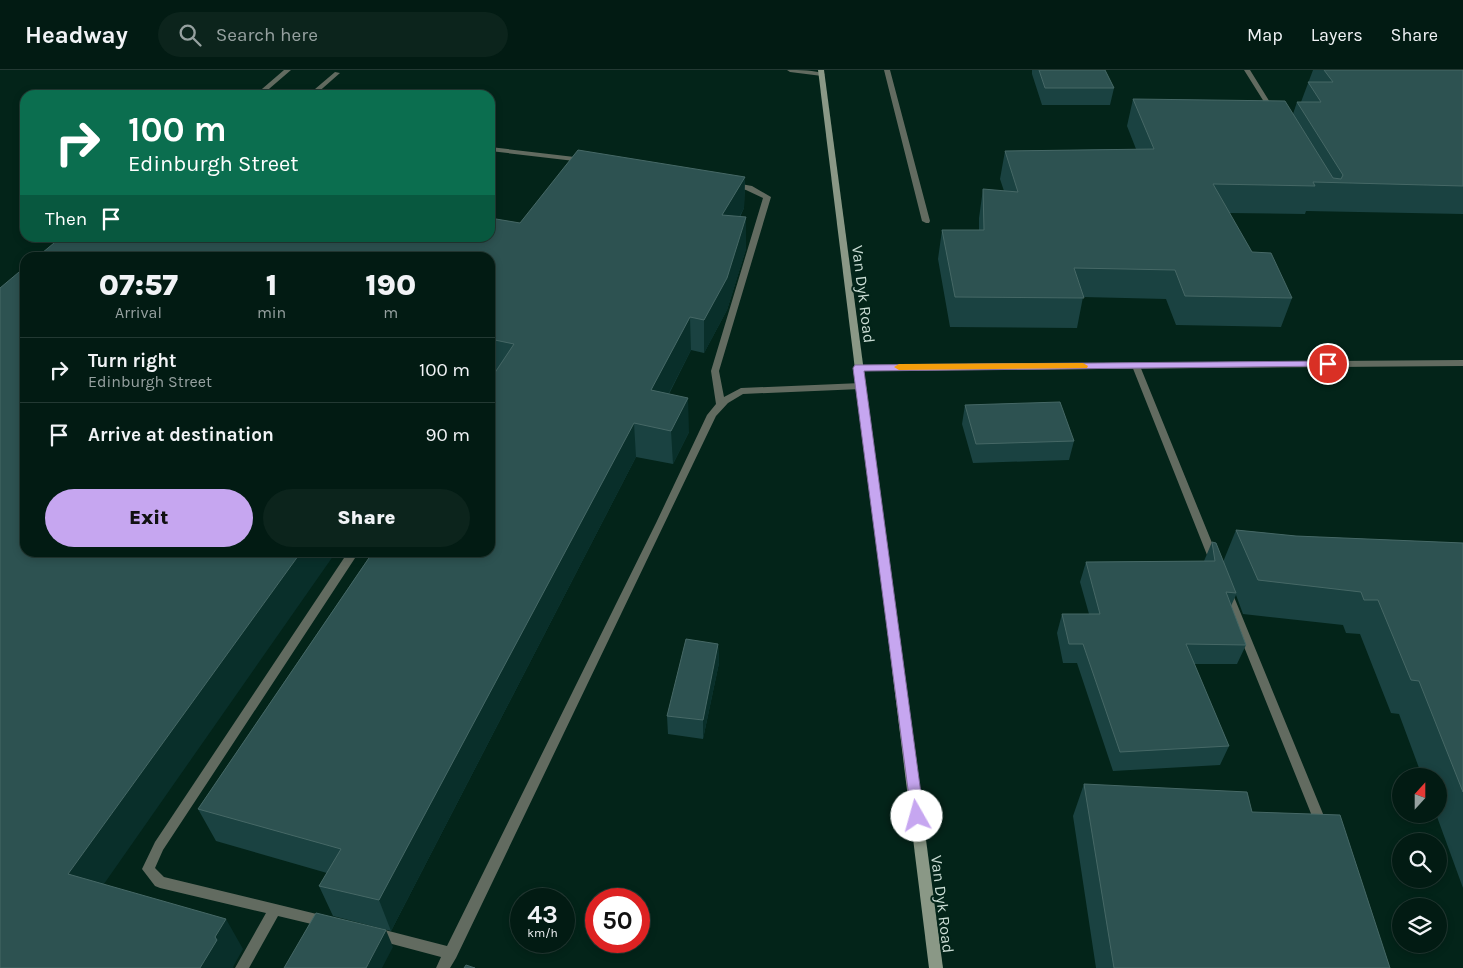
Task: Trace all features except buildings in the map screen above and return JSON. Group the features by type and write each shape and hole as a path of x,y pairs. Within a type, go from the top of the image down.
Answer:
{"main road":[{"name":"Van Dyk Road","path":"822,72 858,368 936,968"}],"street":[{"path":"264,90 288,70"},
{"path":"790,70 822,72"},
{"path":"887,70 926,222"},
{"path":"1247,70 1277,120"},
{"path":"317,90 336,73"},
{"path":"495,150 588,160"},
{"path":"720,404 715,371 767,197 749,188 726,182"},
{"path":"858,368 1463,363"},
{"path":"1136,366 1326,838"},
{"path":"443,968 658,530 705,426 720,404 732,395 741,392 861,386"},
{"path":"340,925 160,882 148,869 159,846 351,557"},
{"path":"242,968 275,909"},
{"path":"368,932 451,953"}],"slow traffic":[{"path":"899,367 1083,366"}],"route":[{"path":"917,816 858,368 1328,364"}]}
